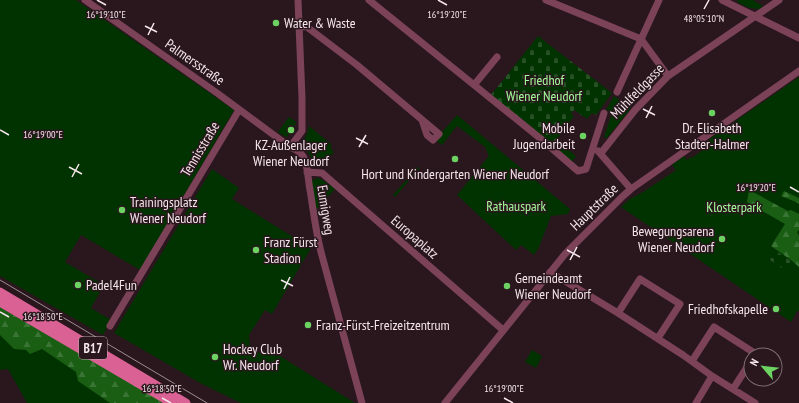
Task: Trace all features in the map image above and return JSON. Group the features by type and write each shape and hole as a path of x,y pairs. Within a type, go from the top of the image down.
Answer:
{"main road":[{"name":"B17","path":"0,292 186,403"},
{"name":"B17","path":"0,302 172,403"}],"street":[{"name":"Palmersstraße","path":"85,0 290,147"},
{"path":"290,147 302,131 298,0"},
{"path":"370,0 541,139 578,171 586,169 604,113"},
{"path":"546,0 641,39 668,76"},
{"path":"617,92 659,0"},
{"path":"722,0 733,2 754,16 799,38"},
{"name":"Mühlfeldgasse","path":"601,153 635,110 668,76 778,0"},
{"path":"299,26 307,27 357,65 422,120"},
{"path":"474,85 497,57"},
{"name":"Hauptstraße","path":"445,403 565,254 631,189 799,71"},
{"name":"Tennisstraße","path":"110,326 239,110"},
{"name":"Eumigweg","path":"290,147 303,156 305,160 317,236 362,403"},
{"path":"593,148 601,153 631,189"},
{"name":"Europaplatz","path":"307,172 322,173 503,330"},
{"path":"550,272 658,338 712,376 755,403"},
{"path":"618,313 640,279 680,304 658,338"},
{"path":"692,361 714,327 745,347"},
{"path":"733,389 743,373"},
{"path":"696,403 712,376"}],"green space":[{"path":"0,0 76,0 234,110 140,270 81,235 65,262 104,285 91,308 111,320 103,335 0,276"},
{"path":"738,0 753,0 763,6 759,9 749,8 737,2"},
{"name":"Friedhof Wiener Neudorf","path":"538,36 612,93 596,115 592,113 587,119 574,110 571,114 574,116 552,146 491,95"},
{"name":"Klosterpark","path":"799,77 799,311 797,311 791,322 621,207 630,199 676,170 672,165 684,156 687,160 691,157 692,158 704,149 701,145"},
{"path":"614,96 631,108 607,138 604,137 612,113 606,110"},
{"name":"Rathauspark","path":"457,115 570,209 568,214 551,216 539,247 534,255 521,245 516,250 457,195 489,156 485,147 457,126 442,145 435,140"},
{"path":"289,117 296,122 294,128 291,126 288,131 290,133 287,137 278,132"},
{"path":"309,126 331,144 331,149 334,152 321,166 313,163 303,145"},
{"path":"558,141 576,156 572,162 553,146"},
{"path":"418,167 420,168 395,197 393,195"},
{"path":"212,169 239,188 232,199 311,248 272,314 265,310 249,335 250,348 260,353 280,356 355,403 241,403 202,384 114,333"},
{"path":"317,178 321,179 335,189 316,210 312,181"},
{"path":"749,190 788,211 791,210 799,214 799,230 797,232 799,236 799,267 771,246 785,224 747,202"},
{"path":"784,191 799,198 799,204 781,196"},
{"path":"773,249 791,261 785,270 767,258"},
{"path":"0,307 164,403 27,403 8,369 0,370"},
{"path":"0,307 165,403 110,403 78,381 76,372 42,349 30,354 26,350 14,349 0,335"},
{"path":"532,350 542,356 536,368 525,362"}],"tram line":[{"path":"0,280 207,403"}],"place":[{"name":"Water & Waste","path":"276,23"},
{"name":"Dr. Elisabeth Stadter-Halmer","path":"712,113"},
{"name":"KZ-Außenlager Wiener Neudorf","path":"291,130"},
{"name":"Mobile Jugendarbeit","path":"583,136"},
{"name":"Hort und Kindergarten Wiener Neudorf","path":"455,159"},
{"name":"Trainingsplatz Wiener Neudorf","path":"122,210"},
{"name":"Bewegungsarena Wiener Neudorf","path":"722,239"},
{"name":"Franz Fürst Stadion","path":"256,250"},
{"name":"Padel4Fun","path":"78,285"},
{"name":"Gemeindeamt Wiener Neudorf","path":"507,286"},
{"name":"Friedhofskapelle","path":"776,309"},
{"name":"Franz-Fürst-Freizeitzentrum","path":"308,325"},
{"name":"Hockey Club Wr. Neudorf","path":"215,357"}]}
